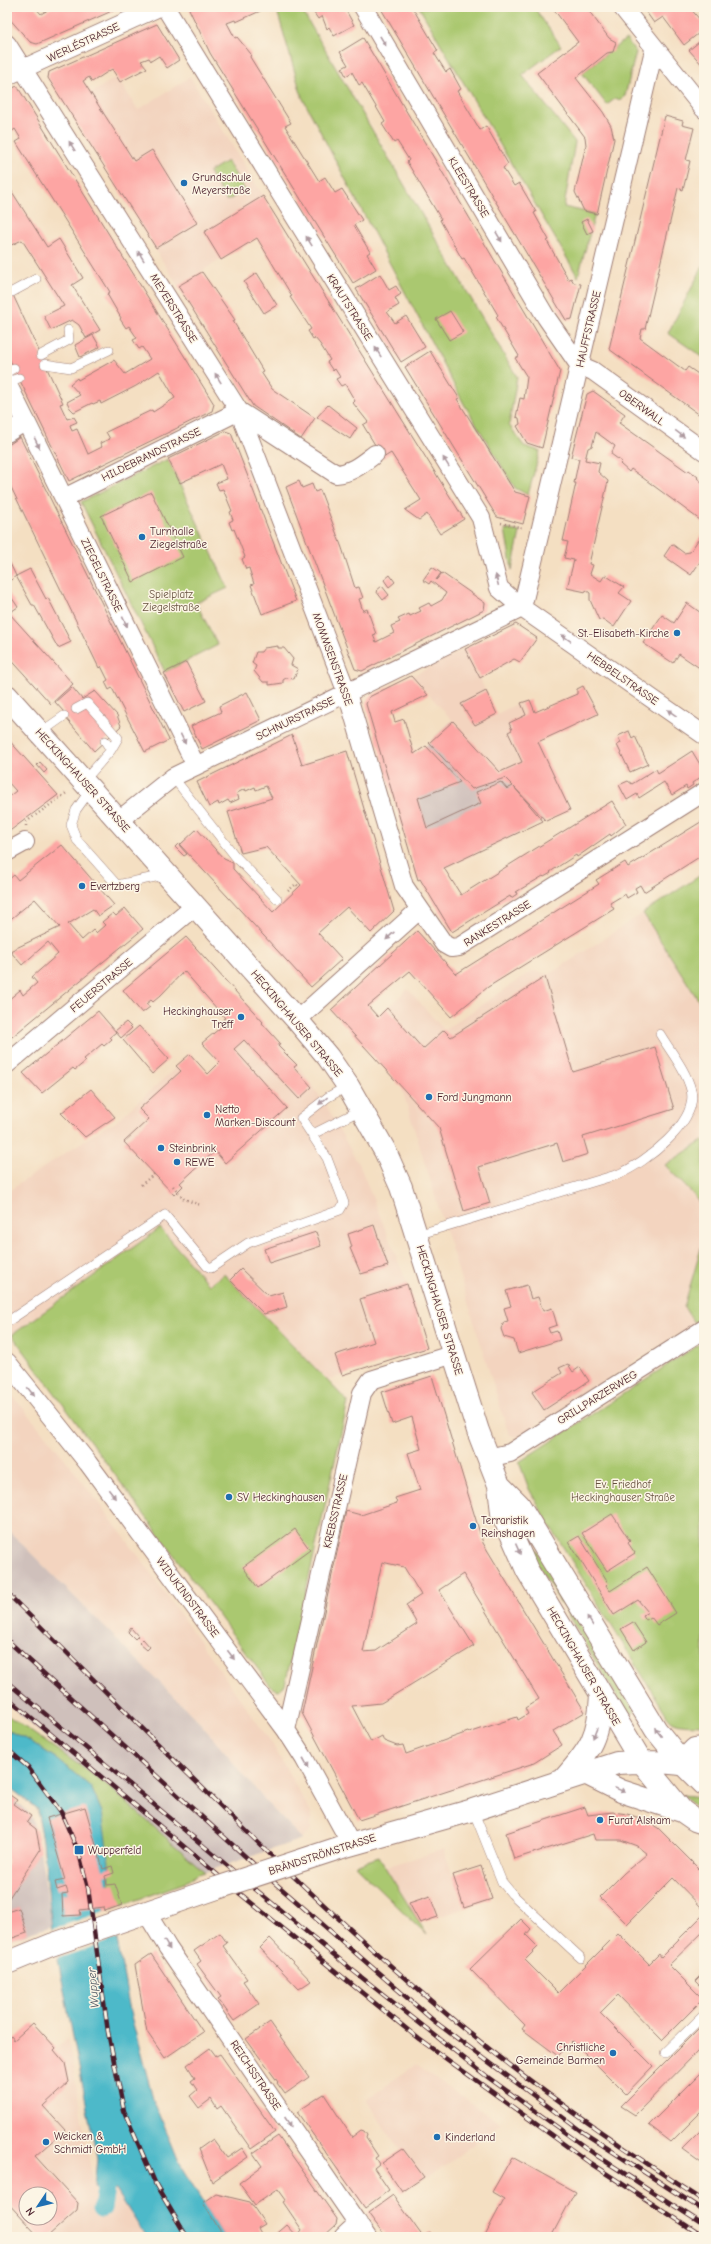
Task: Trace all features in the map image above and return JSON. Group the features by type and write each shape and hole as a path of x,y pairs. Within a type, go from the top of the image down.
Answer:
{"main road":[{"name":"HECKINGHAUSER STRASSE","path":"7,696 297,1020 328,1057 363,1109 401,1187 488,1458 499,1486 502,1513 527,1570 641,1761 682,1811 695,1820 704,1823"},
{"name":"HECKINGHAUSER STRASSE","path":"499,1486 518,1505 656,1730 682,1762 704,1784"},
{"path":"564,1779 586,1755 600,1721 601,1695"},
{"path":"682,1762 695,1749 704,1748"},
{"name":"BRÄNDSTRÖMSTRASSE","path":"7,1964 51,1945 217,1888 345,1846 473,1810 564,1779 617,1763 641,1761 682,1762 704,1768"},
{"path":"585,1773 621,1791 682,1811"}],"street":[{"name":"WERLÉSTRASSE","path":"7,76 159,7"},
{"name":"KRAUTSTRASSE","path":"165,7 481,518 499,588 522,608"},
{"name":"KLEESTRASSE","path":"363,7 546,317 579,365"},
{"path":"622,7 654,50 704,109"},
{"name":"MEYERSTRASSE","path":"7,44 239,411 336,474 345,473 355,468 375,454"},
{"name":"HAUFFSTRASSE","path":"522,608 654,50"},
{"name":"OBERWALL","path":"579,365 593,371 704,451"},
{"name":"ZIEGELSTRASSE","path":"11,377 26,421 196,766"},
{"name":"HILDEBRANDSTRASSE","path":"64,498 239,411"},
{"name":"MOMMSENSTRASSE","path":"239,411 347,693 404,886 419,910"},
{"path":"7,433 26,421"},
{"name":"SCHNURSTRASSE","path":"119,820 173,777 522,608"},
{"name":"HEBBELSTRASSE","path":"522,608 704,735"},
{"name":"RANKESTRASSE","path":"419,910 444,944 451,948 459,947 704,792"},
{"path":"7,852 25,842"},
{"name":"FEUERSTRASSE","path":"7,1064 195,906"},
{"path":"297,1020 419,910"},
{"name":"GRILLPARZERWEG","path":"488,1458 510,1453 704,1329"},
{"name":"KREBSSTRASSE","path":"286,1730 362,1393 371,1380 454,1354"},
{"name":"WIDUKINDSTRASSE","path":"7,1362 88,1463 286,1730 304,1758 345,1846"},
{"name":"REICHSSTRASSE","path":"146,1912 168,1948 363,2230"},
{"path":"343,2237 363,2230"}],"lane":[{"path":"12,292 36,279"},
{"path":"68,330 69,340 43,360 71,368 109,350"},
{"path":"76,709 87,703 118,738 87,785 76,810 71,825 77,840 117,885 167,874"},
{"path":"40,732 64,716"},
{"path":"105,741 111,750"},
{"path":"173,777 235,856 277,899"},
{"path":"417,1235 619,1174 645,1160 667,1140 687,1114 692,1102 691,1090 685,1075 660,1034"},
{"path":"7,1322 165,1215 207,1266 211,1268 248,1243 340,1210 344,1204 327,1158 313,1134 301,1118 328,1097 348,1086"},
{"path":"313,1134 363,1109"},
{"path":"473,1810 502,1882 512,1894 581,1958"},
{"path":"665,2054 704,2015"}],"path":[{"path":"481,518 540,532"},
{"path":"25,842 26,822 87,785"},
{"path":"288,891 296,884 299,887"},
{"path":"141,1185 154,1174"},
{"path":"173,1186 184,1199 200,1205"}],"shaded area":[{"name":"Grundschule Meyerstraße","path":"117,77 138,110 190,77 280,223 178,286 67,108"},
{"path":"465,649 497,714 521,702 570,810 544,821 412,676"},
{"path":"452,721 544,821 419,880 384,764 418,753"},
{"path":"643,913 704,1009 704,1140 665,1165 704,1206 704,1238 684,1307 694,1323 518,1437 509,1435 401,1086 356,1037 408,989 444,1030 532,971 550,974"},
{"path":"264,1022 301,1069 325,1104 361,1169 407,1283 427,1348 328,1380 224,1274 209,1286 160,1228 12,1335 7,1329 7,1192 107,1125 113,1124 190,1055 208,1073"},
{"path":"7,1389 66,1460 140,1558 271,1742 311,1813 311,1830 302,1839 267,1803 200,1723 7,1529"},
{"path":"7,1529 200,1723 267,1803 302,1839 205,1872 102,1781 63,1753 7,1703"},
{"path":"7,1795 27,1811 32,1819 38,1839 52,1926 7,1940"},
{"path":"444,1849 463,1909 420,1923 385,1867"},
{"name":"Weicken & Schmidt GmbH","path":"68,2038 95,2195 93,2202 96,2207 108,2208 111,2206 114,2191 117,2192 146,2237 39,2237 29,2226 58,2226 58,2186 18,2186 18,2214 7,2202 7,2093"},
{"name":"Kinderland","path":"415,2065 501,2123 452,2161 402,2192 382,2163 400,2151 366,2100"}],"green space":[{"path":"276,7 279,12 286,7 300,7 517,377 509,425 524,446 540,451 528,495 515,488 464,404 302,97"},
{"path":"419,7 534,7 561,46 522,75 575,142 564,207 595,214 578,277"},
{"path":"626,39 636,52 625,96 619,100 616,98 607,105 582,73"},
{"path":"227,161 245,190 227,201 209,172"},
{"path":"704,264 704,358 668,333"},
{"name":"Spielplatz Ziegelstraße","path":"168,459 228,588 196,603 218,645 165,672 81,502"},
{"path":"505,529 520,532 512,570"},
{"path":"704,873 704,1009 643,913"},
{"path":"704,1140 704,1206 665,1165"},
{"name":"SV Heckinghausen","path":"160,1228 209,1285 224,1274 348,1402 285,1685 279,1690 272,1688 12,1335"},
{"path":"704,1238 704,1317 694,1323 684,1307"},
{"name":"Ev. Friedhof Heckinghauser Straße","path":"704,1341 704,1725 689,1725 679,1724 668,1717 547,1521 529,1489 519,1462"},
{"path":"534,1546 635,1711 628,1715 529,1550"},
{"path":"7,1715 102,1781 205,1872 198,1874 184,1883 108,1910 57,1759 30,1741 7,1730"},
{"path":"683,1795 701,1797 704,1800 704,1815"},
{"path":"379,1857 385,1867 427,1935 355,1865"}],"water":[{"name":"Wupper","path":"7,1730 30,1741 57,1759 91,1787 102,1812 110,1870 107,1903 117,1940 131,2016 153,2098 180,2164 224,2237 164,2237 157,2234 146,2237 116,2190 94,2187 97,2159 52,1929 43,1841 37,1809 7,1785"}],"pier":[{"path":"110,1909 119,1938 56,1959 50,1930"}],"building":[{"path":"7,7 35,7 41,14 53,7 121,7 37,44 30,42 7,16"},
{"path":"194,7 269,7 236,22 235,20 227,23 235,38 237,37 251,54 250,57 291,123 285,126 319,181 325,177 335,193 342,189 362,220 354,225 370,252 367,254 376,269 353,283 210,53 189,9"},
{"path":"310,7 344,7 354,25 334,36 329,27 327,29 322,16 318,19"},
{"path":"380,7 412,7 438,51 434,53 446,72 450,69 461,89 457,91 480,130 486,126 508,164 503,168 514,186 519,183 536,212 534,213 549,240 547,241 568,280 571,278 574,283 581,284 572,319 566,320"},
{"path":"552,7 586,7 609,38 616,42 613,52 607,53 576,78 603,112 611,126 614,139 597,214 584,211 575,192 586,145 585,137 537,73 578,42"},
{"path":"646,7 662,7 665,12 671,7 692,7 690,8 701,21 704,19 704,29 684,45 663,17 654,23 644,9"},
{"path":"157,24 179,60 167,68 159,56 151,61 149,58 141,61 147,68 120,82 112,69 92,82 89,77 83,81 134,161 152,150 197,223 156,248 48,78 49,72"},
{"path":"363,38 560,371 542,448 527,443 517,426 520,424 519,418 516,417 520,398 524,399 527,377 515,358 519,356 496,317 498,315 464,258 462,259 440,220 441,219 407,162 409,160 397,141 394,143 382,124 385,122 362,83 359,85 352,72 346,76 342,68 348,65 340,52"},
{"path":"704,38 704,67 689,50"},
{"path":"17,86 214,404 212,411 69,481 7,354 7,282 63,403 60,404 67,419 74,417 77,422 70,425 72,431 77,429 88,454 102,447 100,443 110,439 106,432 152,410 153,412 175,398 159,371 136,386 101,404 100,401 93,404 92,403 74,412 70,408 67,402 80,395 70,384 77,378 78,380 114,360 125,374 150,359 142,347 139,349 133,340 137,338 129,326 126,328 120,319 121,318 107,294 110,292 16,142 21,139 15,129 10,133 7,128 7,124 11,122 9,119 7,120 7,91"},
{"path":"665,116 683,121 682,125 694,128 686,160 690,161 683,190 678,188 645,329 642,329 640,338 685,371 688,367 704,378 704,418 609,349"},
{"path":"9,187 47,247 59,239 83,278 72,285 100,330 86,338 79,325 72,320 51,330 44,316 64,306 22,240 7,247 7,188"},
{"path":"263,196 464,519 440,534 427,514 419,520 405,510 421,500 391,453 383,458 363,425 368,422 353,403 355,401 345,384 341,386 336,379 340,377 335,369 333,371 327,362 330,360 320,344 315,338 313,339 308,331 311,329 290,297 292,296 257,238 221,260 204,232"},
{"path":"587,219 593,231 587,234 581,222"},
{"path":"202,272 235,320 233,321 272,389 315,418 301,439 253,406 178,286"},
{"path":"257,273 277,305 264,313 244,282"},
{"path":"380,274 389,290 396,286 401,294 395,298 399,305 387,312 395,323 406,316 425,347 401,362 356,289"},
{"path":"450,311 463,332 449,340 436,319"},
{"path":"93,335 100,347 80,357 75,345"},
{"path":"430,351 459,398 457,399 515,492 530,496 523,524 497,517 405,367"},
{"path":"593,391 625,414 619,423 688,472 689,470 704,484 704,523 631,469 629,472 620,464 622,462 611,454 615,446 596,432 592,446 588,448 585,460 600,463 598,472 608,481 589,564 593,565 590,574 601,581 605,575 624,587 619,593 631,601 614,627 603,619 599,620 590,600 590,593 586,590 586,592 567,588 574,560 564,558 568,542 563,541 576,483 574,483 579,459 571,457 587,394"},
{"path":"328,405 357,428 350,439 317,417"},
{"path":"225,431 231,433 296,601 262,614 251,585 254,584 249,568 246,569 242,559 245,557 234,529 232,530 229,522 233,520 230,512 232,511 223,489 219,490 216,483 227,479 221,464 180,483 168,459"},
{"path":"20,437 169,740 145,752 112,688 109,690 105,682 108,680 101,666 99,668 7,479 7,446"},
{"path":"299,481 302,488 312,484 315,492 320,490 342,548 355,588 359,587 363,598 359,599 363,611 367,609 376,634 373,635 376,642 394,633 391,626 400,622 398,619 421,611 419,608 429,603 431,606 442,600 446,593 431,581 429,584 423,580 432,567 441,573 436,580 442,573 485,603 484,610 362,671 355,669 286,487"},
{"name":"Turnhalle Ziegelstraße","path":"151,492 183,557 133,582 101,516"},
{"path":"702,534 704,556 691,575 664,556 672,544 684,553 690,552"},
{"path":"7,557 16,576 7,583"},
{"path":"30,569 46,599 48,598 71,642 58,648 16,576"},
{"path":"390,575 395,582 389,587 384,580"},
{"path":"382,586 389,595 383,600 376,591"},
{"path":"7,591 18,607 9,613 73,684 51,704 7,655"},
{"name":"St.-Elisabeth-Kirche","path":"687,603 704,615 704,671 679,654 673,663 643,643 662,615 674,623"},
{"path":"516,624 537,638 520,662 514,659 480,678 465,649"},
{"path":"278,646 278,648 284,648 293,659 291,665 298,669 294,679 286,678 283,680 283,683 269,685 269,682 263,682 254,671 256,666 252,663 256,652 261,652 264,648"},
{"path":"186,662 206,701 184,712 164,673"},
{"path":"411,676 428,695 392,712 395,722 404,719 414,754 426,746 460,782 418,798 427,828 481,803 476,792 501,782 507,789 513,786 505,778 472,789 429,743 453,721 500,772 522,762 508,732 512,730 509,723 526,715 521,703 530,700 535,712 577,694 577,689 583,686 598,714 538,742 570,810 546,821 514,787 543,821 444,868 461,895 612,801 626,824 611,836 610,834 577,857 576,855 550,872 551,873 516,892 517,894 511,898 510,896 452,932 420,879 418,880 366,704 369,697"},
{"path":"72,687 82,699 95,691 117,715 121,726 94,751 64,716 64,712 55,702"},
{"path":"486,691 497,714 475,725 461,704"},
{"path":"247,692 261,720 202,749 191,726 221,712 219,706"},
{"path":"629,731 632,738 635,736 648,764 630,772 617,745 621,743 618,736"},
{"path":"292,735 302,765 347,751 394,911 371,933 347,907 318,933 342,959 311,987 180,845 197,829 224,859 233,863 233,869 273,912 299,887 301,885 266,847 241,853 228,812 272,798 266,786 256,790 255,787 246,791 245,789 237,793 239,799 230,803 228,800 219,805 218,802 209,807 197,782"},
{"path":"7,738 58,795 7,833 7,798 16,791 7,781"},
{"path":"692,751 704,771 704,775 692,783 693,785 687,789 686,786 672,795 664,782 639,798 637,794 627,800 619,785 628,781 632,784 656,769 658,773"},
{"path":"40,762 47,770 44,773 37,765"},
{"path":"704,820 704,854 644,892 640,885 635,888 637,892 627,898 625,894 610,903 614,909 488,987 451,1017 410,971 368,1006 378,1017 387,1008 423,1049 444,1030 451,1037 545,977 573,1072 655,1047 674,1109 583,1137 588,1154 563,1162 557,1143 479,1167 490,1203 464,1211 439,1128 331,1010 417,931 456,974 599,884 596,880 625,862 628,867"},
{"path":"178,844 187,854 184,856 175,847"},
{"path":"62,845 114,905 98,916 93,909 68,924 82,940 93,930 96,933 105,925 102,922 113,913 116,916 125,908 143,929 7,1041 7,1001 20,990 23,995 37,983 32,977 58,954 48,942 22,965 10,951 60,927 35,899 7,922 7,881 14,875 18,880"},
{"path":"186,937 263,1022 262,1023 280,1043 278,1046 297,1065 294,1067 312,1087 299,1099 244,1040 234,1049 287,1108 225,1163 215,1151 180,1183 183,1186 174,1195 124,1142 149,1119 139,1109 181,1071 176,1066 190,1054 208,1074 220,1062 202,1043 226,1023 223,1019 225,1018 184,971 160,996 153,1002 151,1000 146,1004 150,1007 142,1013 123,990"},
{"path":"98,1011 116,1032 110,1037 112,1039 104,1046 102,1044 84,1059 86,1061 75,1070 73,1068 42,1093 23,1073"},
{"path":"126,1022 132,1028 121,1038 115,1031"},
{"path":"139,1026 169,1059 152,1074 123,1040"},
{"path":"91,1089 115,1117 85,1137 61,1113"},
{"path":"374,1225 388,1266 361,1274 350,1248 352,1247 348,1234"},
{"path":"316,1232 321,1246 269,1263 264,1249"},
{"path":"241,1269 269,1296 283,1292 287,1307 264,1314 230,1280"},
{"path":"407,1284 427,1348 342,1375 335,1355 374,1342 360,1299"},
{"path":"527,1285 531,1299 538,1297 543,1311 552,1308 557,1325 548,1328 550,1333 557,1331 560,1340 518,1353 514,1340 504,1337 501,1329 504,1322 508,1321 504,1308 511,1306 506,1291"},
{"path":"568,1364 573,1372 580,1367 589,1381 544,1410 532,1392 562,1373 559,1368"},
{"path":"432,1376 483,1543 585,1712 553,1731 562,1745 534,1763 359,1820 302,1713 346,1511 361,1515 397,1503 395,1498 420,1490 408,1453 421,1449 412,1417 392,1424 382,1392","holes":["382,1562 404,1567 421,1595 406,1605 417,1624 376,1651 363,1652","463,1574 539,1699 525,1708 528,1714 518,1720 517,1717 469,1733 468,1732 406,1754 403,1745 397,1746 384,1741 382,1736 371,1742 352,1706 381,1703 474,1646 439,1590"]},
{"path":"612,1514 630,1541 628,1543 635,1553 607,1571 582,1533"},
{"path":"295,1529 310,1550 258,1588 243,1567"},
{"path":"579,1536 608,1583 606,1585 610,1591 647,1567 676,1613 657,1625 651,1617 646,1620 643,1615 648,1612 638,1600 614,1615 569,1542"},
{"path":"633,1622 646,1642 634,1650 621,1629"},
{"path":"131,1628 138,1636 135,1639 128,1632"},
{"path":"143,1639 150,1647 147,1650 139,1643"},
{"path":"7,1793 17,1800 14,1804 31,1816 27,1822 36,1829 40,1850 7,1901"},
{"path":"85,1807 103,1869 112,1866 114,1873 105,1876 107,1885 115,1884 122,1905 105,1911 104,1907 80,1910 81,1915 63,1916 62,1894 68,1893 66,1887 57,1890 55,1882 65,1880 47,1818"},
{"path":"585,1807 588,1815 613,1812 627,1814 643,1819 658,1828 702,1872 704,1870 704,1910 673,1878 627,1924 600,1897 624,1873 647,1854 637,1846 621,1840 595,1840 593,1834 514,1859 506,1833"},
{"path":"481,1866 492,1899 464,1908 453,1875"},
{"path":"430,1896 438,1917 420,1923 409,1903"},
{"path":"19,1908 27,1933 7,1940 7,1912"},
{"path":"704,1914 704,1931 669,1965 703,1999 662,2040 618,1995 600,2013 653,2066 626,2094 573,2041 558,2056 522,2029 525,2025 470,1969 521,1919 531,1929 526,1935 538,1947 525,1960 558,1993 618,1933 649,1964 659,1954 661,1957"},
{"path":"220,1933 227,1943 223,1946 247,1979 243,1981 259,2004 234,2021 218,1999 221,1997 197,1964 201,1961 194,1951"},
{"path":"270,1938 311,1981 299,1989 260,1948"},
{"path":"151,1954 203,2032 165,2058 147,2032 135,1965"},
{"path":"704,1972 704,1990 695,1981"},
{"path":"270,2022 309,2077 285,2094 277,2083 278,2082 246,2039"},
{"path":"33,2023 56,2048 54,2050 65,2063 69,2082 43,2106 65,2130 35,2156 78,2203 77,2210 47,2237 39,2237 29,2226 58,2226 58,2186 18,2186 18,2214 7,2202 7,2040 11,2036 14,2040"},
{"path":"704,2023 704,2045 635,2115 621,2106"},
{"path":"210,2048 216,2056 220,2054 275,2132 251,2149 221,2106 217,2109 211,2099 199,2108 190,2096 197,2090 191,2081 195,2078 187,2065"},
{"path":"704,2070 704,2109 671,2142 649,2125"},
{"path":"324,2094 352,2137 361,2130 364,2131 367,2135 366,2138 378,2156 375,2158 379,2164 374,2168 389,2190 365,2208 297,2112"},
{"path":"704,2127 704,2165 682,2149"},
{"path":"278,2136 337,2219 336,2225 323,2237 273,2237 287,2225 297,2236 302,2230 283,2202 286,2200 278,2189 255,2205 239,2183 262,2166 253,2153"},
{"path":"213,2139 227,2158 242,2148 248,2157 212,2182 199,2149"},
{"path":"403,2149 424,2177 402,2192 382,2163"},
{"path":"512,2157 575,2192 551,2237 484,2237 504,2199 492,2192"},
{"path":"216,2194 250,2202 265,2224 258,2228 263,2237 224,2237 203,2203"},
{"path":"393,2195 423,2237 386,2237 368,2213"},
{"path":"430,2232 434,2237 423,2237"}],"waterway":[{"path":"102,2208 109,2163"}],"railway":[{"path":"7,1593 268,1852 375,1952 430,2000 529,2080 598,2130 704,2201"},
{"path":"7,1640 268,1877 434,2021 581,2131 704,2211"},
{"path":"7,1682 351,1969 489,2078 596,2155 704,2225"},
{"path":"7,1697 233,1888 419,2039 590,2163 704,2237"},
{"path":"7,1749 28,1767 61,1812 79,1853 88,1888 108,2032 124,2111 156,2185 187,2237"}],"place":[{"name":"Grundschule Meyerstraße","path":"184,183"},
{"name":"Turnhalle Ziegelstraße","path":"142,537"},
{"name":"St.-Elisabeth-Kirche","path":"677,633"},
{"name":"Evertzberg","path":"82,886"},
{"name":"Heckinghauser Treff","path":"241,1017"},
{"name":"Ford Jungmann","path":"429,1097"},
{"name":"Netto Marken-Discount","path":"207,1115"},
{"name":"Steinbrink","path":"161,1148"},
{"name":"REWE","path":"177,1162"},
{"name":"SV Heckinghausen","path":"229,1497"},
{"name":"Terraristik Reinshagen","path":"473,1526"},
{"name":"Furat Alsham","path":"600,1820"},
{"name":"Wupperfeld","path":"79,1850"},
{"name":"Christliche Gemeinde Barmen","path":"613,2053"},
{"name":"Kinderland","path":"437,2137"},
{"name":"Weicken & Schmidt GmbH","path":"46,2142"}]}
